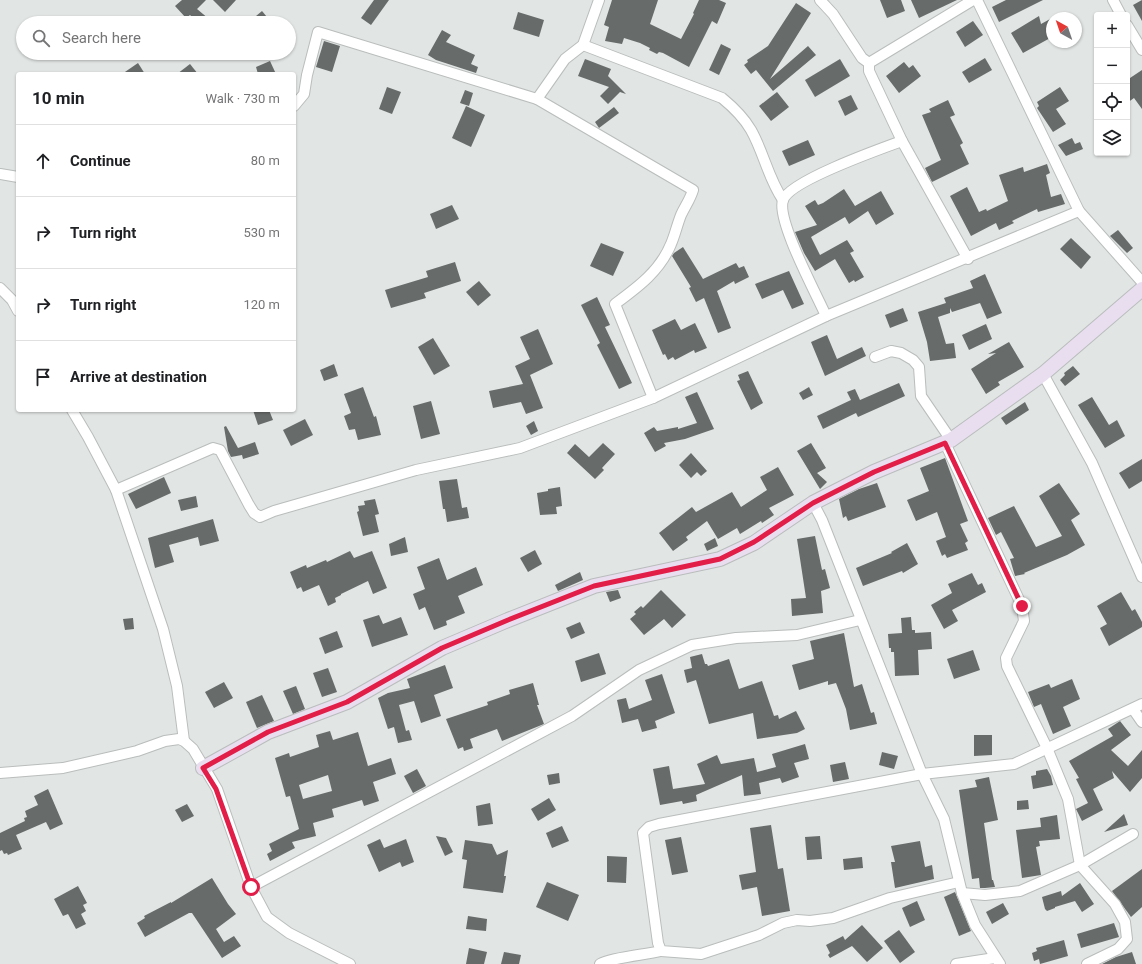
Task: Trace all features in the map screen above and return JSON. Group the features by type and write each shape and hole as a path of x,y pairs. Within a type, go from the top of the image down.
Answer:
{"street":[{"path":"537,100 565,59 583,45 599,0"},
{"path":"820,0 833,14 862,58 869,63"},
{"path":"869,63 973,0"},
{"path":"977,0 1079,211 1142,282"},
{"path":"1113,0 1119,12"},
{"path":"1130,31 1142,50"},
{"path":"296,104 304,94 307,75 318,32 537,100 693,190 691,199 682,214 670,246 658,266 643,284 615,304 653,398"},
{"path":"583,45 722,98 733,107 751,130 775,188 783,200"},
{"path":"869,63 869,71 902,141 968,259"},
{"path":"826,316 789,234 782,211 783,200 793,188 812,178 902,141"},
{"path":"0,174 16,177"},
{"path":"775,188 793,188"},
{"path":"116,490 212,448 220,450 249,505 254,513 260,517 274,511 416,470 520,448 653,398 826,316 968,259 1079,211"},
{"path":"0,288 12,300 16,307"},
{"path":"203,768 268,732 347,702 442,648 594,586 720,559 754,542 813,503 874,472 948,442 1043,374 1142,289"},
{"path":"875,357 891,351 901,353 913,360 918,367 921,396 948,442 1022,606 1024,621 1006,658 1006,666 1047,748 1068,799 1080,865 1115,904 1125,922 1127,939 1118,949 1087,964"},
{"path":"1043,374 1092,463 1142,577"},
{"path":"73,412 116,490 163,629 177,686 184,741"},
{"path":"813,503 822,520 860,620 922,774 944,819 962,893 975,925 997,961 956,964"},
{"path":"251,887 572,716 639,670 692,645 736,638 796,635 860,620"},
{"path":"661,951 658,943 643,833 649,827 922,774 1014,764 1137,707 1142,722"},
{"path":"0,773 63,768 137,751 165,741 179,739 184,741 192,749 216,789 251,887 267,917 290,933 350,964"},
{"path":"962,893 985,895 1020,891 1080,865 1133,834"},
{"path":"600,964 609,960 661,951 701,954 759,935 783,923 797,920 810,921 833,918 890,898 959,882"}],"building":[{"path":"182,0 206,0 197,9 205,16 184,16 175,6"},
{"path":"213,0 236,0 225,12"},
{"path":"374,0 389,0 371,25 361,18"},
{"path":"612,0 658,0 650,24 681,39 694,14 693,13 699,0 719,0 726,3 717,24 712,21 689,67 663,53 659,52 657,54 649,50 650,48 640,43 624,38 622,44 605,41 609,27 604,25"},
{"path":"880,0 901,0 905,11 887,18"},
{"path":"911,0 957,0 919,18"},
{"path":"1006,0 1043,0 999,22 992,7"},
{"path":"1142,0 1142,21 1133,5"},
{"path":"796,3 811,13 770,79 808,46 816,55 773,91 756,70 751,74 744,65 748,62 747,60 768,46"},
{"path":"262,11 266,16 256,16"},
{"path":"518,12 544,20 539,37 513,29"},
{"path":"1039,16 1041,24 1046,21 1046,40 1023,53 1011,33"},
{"path":"973,21 983,35 965,47 956,32"},
{"path":"442,30 451,35 446,42 475,55 471,64 478,67 476,73 436,60 428,55"},
{"path":"324,41 340,46 332,72 316,67"},
{"path":"721,44 731,49 719,75 709,70"},
{"path":"985,58 992,70 969,83 962,72"},
{"path":"585,59 611,69 608,76 626,94 620,92 608,104 600,96 609,87 578,76"},
{"path":"840,59 850,76 815,97 805,80"},
{"path":"270,61 275,72 257,72 256,67"},
{"path":"904,62 909,68 913,65 921,76 899,93 886,76"},
{"path":"138,63 144,72 125,72"},
{"path":"190,64 196,72 180,72"},
{"path":"1142,70 1142,109 1134,98 1130,101 1130,78"},
{"path":"387,87 401,92 392,114 379,109"},
{"path":"1060,87 1069,101 1056,109 1066,124 1053,132 1037,108 1039,106 1037,102"},
{"path":"465,90 473,93 469,106 460,103"},
{"path":"777,92 789,107 771,121 759,106"},
{"path":"851,95 858,109 845,116 838,101"},
{"path":"948,100 955,115 950,117 963,143 960,145 969,164 932,182 925,168 941,160 922,115 931,112 929,109"},
{"path":"466,106 485,115 471,147 452,138"},
{"path":"614,107 619,113 599,128 595,122"},
{"path":"1072,138 1075,144 1080,142 1083,149 1066,156 1058,145"},
{"path":"808,140 815,155 789,166 782,151"},
{"path":"1047,164 1050,173 1046,175 1051,197 1061,194 1065,204 1038,212 1037,209 1012,221 1014,223 999,230 996,223 971,236 950,196 967,187 979,212 986,209 987,211 1008,201 999,175 1023,167 1024,172"},
{"path":"844,189 855,206 881,191 894,214 876,225 868,211 849,224 845,217 811,237 820,255 847,240 854,251 850,253 864,277 855,282 854,280 849,283 835,259 815,271 804,253 795,232 817,225 805,206 815,200 818,205 823,203"},
{"path":"452,205 459,219 436,229 430,214"},
{"path":"1118,230 1133,248 1127,253 1110,236"},
{"path":"1071,238 1091,257 1081,269 1060,249"},
{"path":"601,243 624,252 613,276 590,266"},
{"path":"683,247 703,279 736,263 739,268 744,266 749,277 735,284 734,281 717,291 731,328 718,333 704,298 696,302 689,288 691,287 672,256"},
{"path":"455,262 461,281 424,293 426,298 391,308 385,290 428,277 426,271"},
{"path":"789,271 804,304 792,309 783,290 762,299 755,284"},
{"path":"985,274 1002,313 987,319 980,303 952,312 950,308 950,313 938,317 946,344 954,343 956,358 930,361 927,342 918,312 946,303 944,298 973,288 970,281"},
{"path":"479,281 491,295 478,306 466,292"},
{"path":"597,297 610,325 605,327 632,383 619,389 597,345 600,343 581,305"},
{"path":"903,308 908,321 890,328 885,315"},
{"path":"675,319 681,330 695,323 707,348 695,353 694,350 675,360 673,357 668,360 665,354 663,355 652,330"},
{"path":"986,324 992,339 969,350 962,335"},
{"path":"538,329 553,364 530,375 543,408 526,414 521,402 493,408 489,391 523,384 515,366 530,359 520,337"},
{"path":"827,335 837,359 862,347 866,356 825,376 811,342"},
{"path":"433,338 450,366 434,375 418,347"},
{"path":"1009,342 1024,367 998,382 1000,385 986,394 971,369 996,353 988,354"},
{"path":"334,364 338,376 324,381 320,370"},
{"path":"1073,366 1080,374 1065,386 1060,380 1065,375 1064,373"},
{"path":"748,371 763,403 751,410 737,381 740,380 738,375"},
{"path":"899,383 905,396 858,417 856,413 823,429 817,416 851,400 847,392 855,389 860,400"},
{"path":"363,387 374,417 376,416 381,435 358,440 355,429 349,430 344,416 351,413 344,394"},
{"path":"809,387 813,395 803,400 799,393"},
{"path":"697,392 714,429 685,439 664,443 666,446 655,452 644,433 654,427 657,431 678,427 678,429 697,423 685,397"},
{"path":"1092,397 1109,425 1117,420 1125,436 1105,448 1078,405"},
{"path":"431,401 440,434 421,439 413,406"},
{"path":"1025,402 1029,410 1006,425 1001,418"},
{"path":"254,412 270,412 273,420 258,425"},
{"path":"305,419 313,435 291,446 283,430"},
{"path":"534,421 538,431 531,435 526,426"},
{"path":"226,426 238,448 255,442 259,454 243,459 242,455 231,457 228,451 224,427"},
{"path":"603,443 615,454 602,468 604,470 595,479 567,453 575,444 589,457"},
{"path":"811,443 826,468 817,473 827,482 820,489 797,451"},
{"path":"691,453 707,471 701,476 697,472 691,478 679,465"},
{"path":"945,458 968,521 960,524 968,541 965,543 968,550 947,558 945,554 942,556 936,541 946,537 937,512 916,521 907,500 929,491 920,468"},
{"path":"1142,459 1142,481 1129,489 1119,473"},
{"path":"778,467 794,495 769,508 774,515 762,523 761,521 740,534 737,528 718,539 707,521 686,537 688,540 673,551 659,533 692,507 696,512 732,492 741,507 767,490 760,477"},
{"path":"164,477 171,493 136,509 128,494"},
{"path":"457,479 462,508 467,507 469,518 447,522 445,509 443,509 439,481"},
{"path":"877,483 886,507 848,521 846,516 843,518 839,499 859,489"},
{"path":"1059,483 1080,514 1071,520 1085,545 1067,555 1024,573 1025,574 1015,576 1010,559 1014,558 1001,532 996,535 988,518 1014,506 1036,547 1062,536 1039,496"},
{"path":"560,487 562,506 556,507 557,514 540,515 537,493"},
{"path":"196,496 198,507 181,511 178,500"},
{"path":"375,499 379,514 375,515 379,532 363,536 357,512 359,511 358,506 365,505 364,501"},
{"path":"213,519 219,541 200,546 198,537 169,545 174,562 155,568 148,538"},
{"path":"815,536 822,570 825,569 830,588 821,591 823,613 792,616 791,599 806,598 797,539"},
{"path":"405,537 408,552 391,556 389,544"},
{"path":"715,538 718,546 707,551 704,544"},
{"path":"907,543 918,564 903,573 902,571 863,586 856,568 892,553 891,552"},
{"path":"535,550 542,564 528,572 520,558"},
{"path":"350,551 354,558 372,551 387,588 373,594 368,581 341,594 335,598 336,602 328,606 319,585 303,592 301,587 297,589 290,572 306,565 307,568 326,560 327,562"},
{"path":"439,558 447,580 476,567 483,585 458,596 465,613 446,621 447,625 434,630 425,607 419,610 413,594 425,589 417,567"},
{"path":"580,572 583,580 558,591 555,585"},
{"path":"972,573 978,585 982,583 986,592 952,610 958,621 944,629 931,605 952,593 948,584"},
{"path":"618,590 621,598 610,602 606,592"},
{"path":"661,590 686,615 672,628 664,619 644,635 630,619 636,614 634,612 641,606 643,608"},
{"path":"1121,592 1132,611 1135,609 1142,622 1142,627 1109,646 1100,628 1107,624 1097,606"},
{"path":"379,615 383,624 401,617 408,635 372,647 363,620"},
{"path":"911,617 912,630 915,630 915,633 931,632 932,649 918,650 919,675 895,676 894,652 891,652 891,648 889,648 888,634 902,633 901,618"},
{"path":"133,618 134,629 125,630 123,619"},
{"path":"580,622 585,633 571,639 566,628"},
{"path":"337,631 343,647 325,654 319,638"},
{"path":"844,633 854,687 862,684 871,713 874,712 877,724 850,730 846,709 836,683 828,685 828,681 799,690 792,665 814,659 810,641"},
{"path":"973,650 980,670 954,679 947,659"},
{"path":"599,653 606,674 581,682 575,661"},
{"path":"702,654 705,664 708,666 729,659 739,689 762,681 774,716 778,715 779,719 796,711 805,729 797,733 757,739 753,713 709,724 696,680 687,683 684,670 692,668 690,657"},
{"path":"445,665 453,688 434,695 441,716 421,723 414,701 399,705 406,731 409,730 412,740 398,743 394,727 388,729 378,698 388,693 410,688 407,679"},
{"path":"328,668 337,692 322,697 313,673"},
{"path":"662,674 675,713 655,721 657,728 642,732 638,719 622,723 617,700 626,698 629,709 652,700 645,680"},
{"path":"1072,679 1080,699 1063,707 1071,726 1053,734 1041,704 1034,707 1028,692 1049,684 1051,688"},
{"path":"224,682 233,698 214,708 205,692"},
{"path":"533,683 539,705 537,705 544,724 502,741 497,729 470,739 473,748 464,751 463,747 458,749 446,719 488,705 487,702 510,694 509,690"},
{"path":"296,686 305,709 293,714 283,691"},
{"path":"262,695 274,721 257,728 246,702"},
{"path":"1120,721 1131,735 1111,750 1128,766 1142,750 1142,778 1130,792 1112,771 1114,778 1093,789 1103,810 1082,821 1076,809 1088,803 1076,779 1079,778 1069,761 1113,736 1108,729"},
{"path":"330,731 333,740 358,732 368,766 391,758 396,774 373,782 379,801 364,806 362,800 332,809 334,817 313,823 316,836 292,842 295,848 270,861 267,854 272,851 269,844 299,829 290,796 286,797 275,758 289,753 290,757 319,747 316,735","holes":["328,775 332,791 303,799 299,785"]},
{"path":"974,735 992,735 992,755 974,756"},
{"path":"805,744 809,759 794,763 799,777 782,783 780,778 759,783 761,794 744,796 742,775 696,795 697,801 683,804 682,801 660,805 653,769 669,766 673,789 705,784 697,764 717,755 721,764 754,758 757,772 776,767 772,754"},
{"path":"882,752 898,756 894,769 879,765"},
{"path":"845,762 849,779 833,782 830,765"},
{"path":"417,769 426,786 413,793 404,776"},
{"path":"1047,769 1051,776 1053,785 1033,789 1031,776 1036,775 1036,771"},
{"path":"559,773 560,783 549,785 547,775"},
{"path":"989,777 998,820 984,823 992,880 995,887 980,888 979,878 972,879 959,790 977,787 975,780"},
{"path":"48,789 63,824 50,830 46,822 16,835 22,849 8,855 7,853 4,854 2,850 0,851 0,833 25,821 24,818 27,817 25,811 38,805 34,796"},
{"path":"549,798 556,810 538,821 531,809"},
{"path":"1028,800 1029,809 1017,810 1017,801"},
{"path":"490,803 493,824 478,826 476,806"},
{"path":"187,804 194,816 182,822 175,810"},
{"path":"1124,814 1128,825 1104,832"},
{"path":"1057,815 1060,839 1039,841 1040,846 1036,847 1041,875 1022,878 1016,830 1041,827 1040,818"},
{"path":"771,825 778,869 783,868 790,911 762,916 757,887 742,890 739,875 756,872 750,828"},
{"path":"562,826 569,841 552,848 546,833"},
{"path":"436,836 446,838 453,852 445,856"},
{"path":"820,836 822,859 807,860 805,837"},
{"path":"681,837 688,872 672,875 665,840"},
{"path":"380,839 384,848 406,839 414,862 402,867 400,862 379,872 367,845"},
{"path":"465,840 492,844 497,855 508,850 503,893 463,888 467,860 462,859"},
{"path":"920,841 925,867 932,865 934,879 895,888 891,862 895,862 891,846"},
{"path":"607,856 627,857 626,883 607,882"},
{"path":"862,857 863,868 844,870 843,859"},
{"path":"1142,869 1142,907 1131,917 1112,891"},
{"path":"212,878 236,914 216,929 224,942 234,936 241,946 222,958 192,913 189,913 145,937 137,923 145,918 144,916 171,903"},
{"path":"547,882 579,895 568,921 536,907"},
{"path":"1080,883 1094,904 1082,912 1075,901 1047,911 1045,909 1042,897 1061,891 1062,896"},
{"path":"78,886 87,903 83,905 86,911 81,914 86,924 76,929 68,914 63,916 54,899"},
{"path":"955,892 971,931 959,936 944,897"},
{"path":"917,901 925,920 910,927 902,908"},
{"path":"1003,903 1009,914 992,924 986,912"},
{"path":"468,916 487,919 486,931 466,929"},
{"path":"1114,923 1119,937 1081,948 1077,934"},
{"path":"862,925 883,948 867,962 852,946 830,958 828,955 830,953 826,945 843,936 845,940"},
{"path":"899,930 915,952 900,963 884,941"},
{"path":"1064,940 1068,956 1040,964 1039,959 1034,961 1032,953 1037,951 1036,948"},
{"path":"469,948 487,952 484,964 466,964"},
{"path":"504,952 521,955 519,964 501,964"},
{"path":"1132,952 1136,964 1102,964 1116,957"}],"route":[{"path":"251,887 216,789 203,768 268,732 347,702 442,648 508,620 594,586 720,559 754,542 813,503 874,472 945,443 1022,606"}]}
